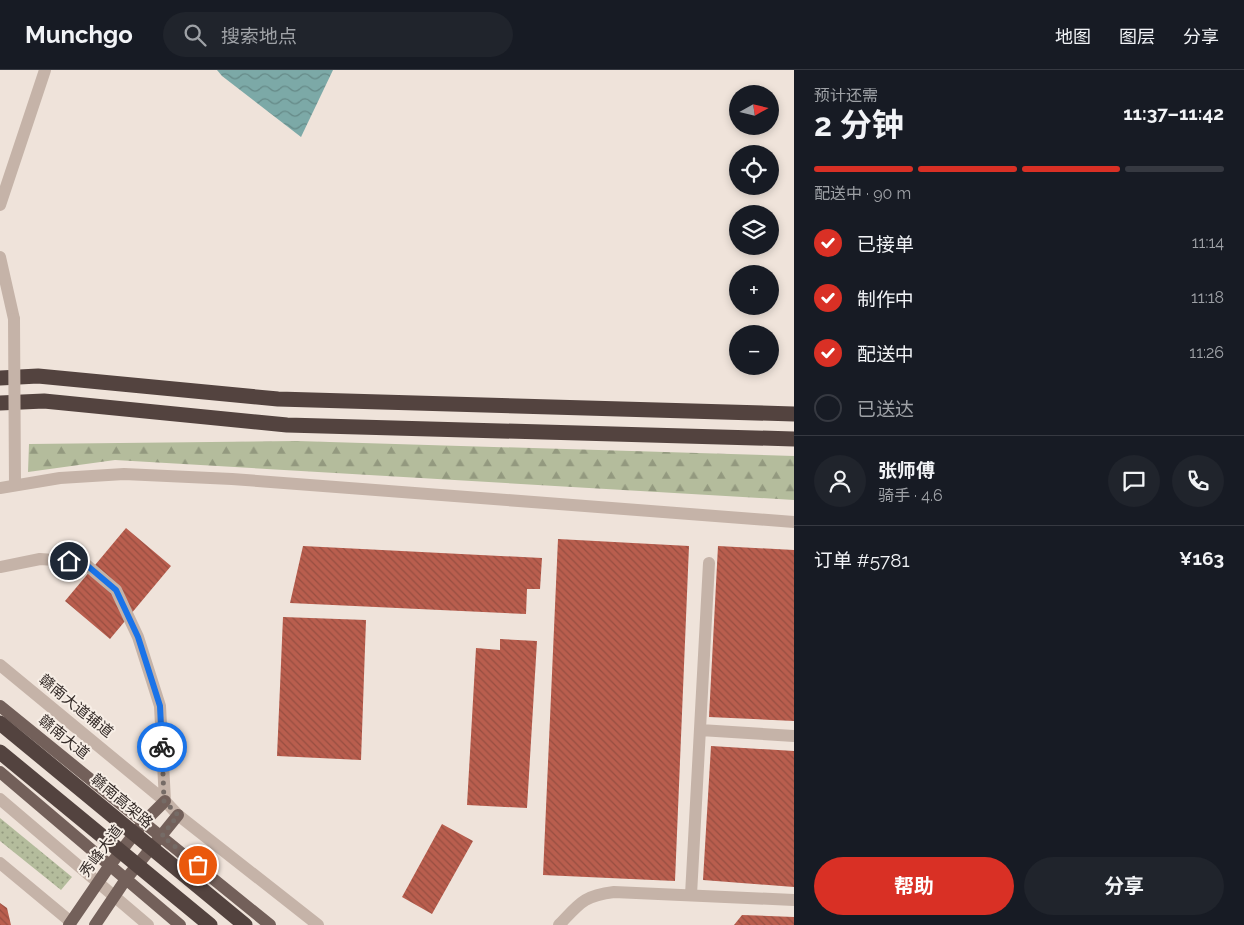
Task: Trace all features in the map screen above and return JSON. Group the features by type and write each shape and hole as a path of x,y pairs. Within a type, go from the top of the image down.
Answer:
{"highway":[{"path":"0,378 38,376 278,399 794,414"},
{"path":"0,403 44,401 286,425 794,439"},
{"name":"赣南高架路","path":"0,723 245,925"},
{"path":"0,752 210,925"}],"main road":[{"name":"赣南大道","path":"0,706 270,925"},
{"path":"0,772 180,925"},
{"name":"秀峰大道","path":"70,924 110,865 143,823 164,801"},
{"path":"95,925 126,879 178,815"}],"street":[{"path":"0,205 45,70"},
{"path":"0,257 14,319 15,485"},
{"path":"0,488 60,478 124,474 232,479 794,522"},
{"path":"0,567 40,559 83,562 116,590 138,637 160,706 164,801"},
{"path":"691,895 709,563"},
{"name":"赣南大道辅道","path":"0,665 130,772 178,815 318,925"},
{"path":"700,730 794,736"},
{"path":"0,798 148,925"},
{"path":"0,863 70,924"},
{"path":"559,925 579,903 594,894 614,892 794,900"}],"green space":[{"path":"297,441 794,456 794,500 115,460 28,472 29,444"},
{"path":"0,818 72,877 61,890 0,841"}],"water":[{"path":"217,70 333,70 301,137 222,76"}],"building":[{"path":"126,528 171,566 110,639 65,601"},
{"path":"558,539 689,546 675,881 543,875"},
{"path":"303,546 542,558 540,589 527,589 526,614 290,603"},
{"path":"718,546 794,550 794,721 709,717"},
{"path":"283,617 366,620 361,760 277,756"},
{"path":"500,639 537,641 527,808 467,805 476,648 500,650"},
{"path":"711,746 794,751 794,887 703,880"},
{"path":"442,824 473,841 432,914 402,897"},
{"path":"0,903 7,908 11,925 0,925"},
{"path":"742,915 794,917 794,925 734,925"}],"way so far":[{"path":"162,747 164,801 178,815 162,836 198,865"}],"route":[{"path":"69,561 83,562 116,590 138,637 160,706 162,747"}]}
